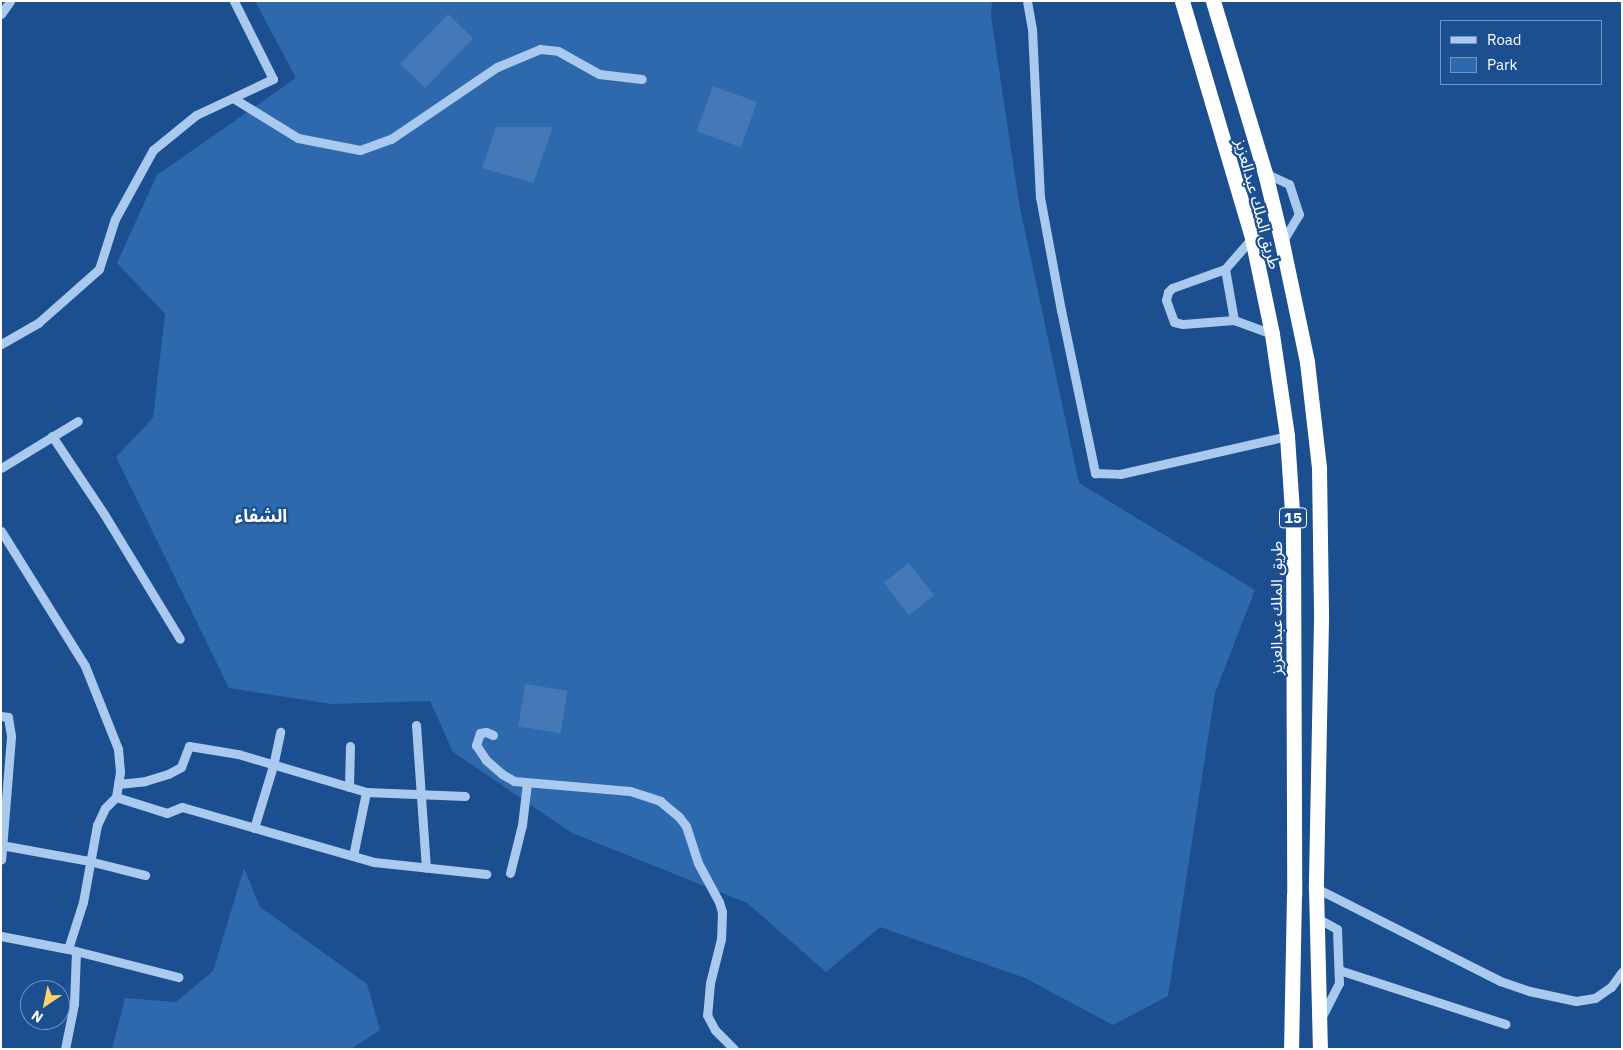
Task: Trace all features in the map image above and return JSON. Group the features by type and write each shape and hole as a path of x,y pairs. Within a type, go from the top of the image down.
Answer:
{"highway":[{"name":"طريق الملك عبدالعزيز","path":"1182,1 1252,238 1272,334 1288,436 1293,526 1294,895 1291,1049"},
{"name":"طريق الملك عبدالعزيز","path":"1212,1 1265,172 1282,243 1307,362 1319,468 1321,620 1316,888 1321,1019 1320,1049"}],"street":[{"path":"1,14 10,1"},
{"path":"1,344 38,323 99,269 115,220 153,150 196,115 274,79 234,1"},
{"path":"1027,1 1032,29 1040,196 1060,310 1095,473 1120,474 1288,436"},
{"path":"233,98 298,138 360,150 391,139 497,67 540,49 558,51 599,74 642,79"},
{"path":"1265,172 1289,184 1299,214 1282,243"},
{"path":"1252,238 1225,269 1172,288 1168,292 1166,300 1174,322 1183,324 1234,320 1272,334"},
{"path":"1225,269 1234,320"},
{"path":"1,468 78,421"},
{"path":"52,436 104,514 180,639"},
{"path":"1,531 85,666 118,749 120,772 116,797 105,808 96,825 72,950 74,1004 65,1049"},
{"path":"1,716 8,717 11,737 1,860"},
{"path":"416,724 426,868"},
{"path":"254,828 273,766 280,732"},
{"path":"493,736 486,732 480,733 476,745 480,752 502,774 514,781 613,788 630,791 660,801 679,817 686,826 698,863 719,902 722,912 721,939 710,983 707,1015 715,1030 734,1049"},
{"path":"118,784 145,781 168,774 181,767 189,746 238,754 273,766 366,792 465,796"},
{"path":"349,787 350,746"},
{"path":"510,874 522,825 527,783"},
{"path":"353,856 366,792"},
{"path":"116,797 167,814 182,807 374,862 486,874"},
{"path":"2,845 89,861 145,875"},
{"path":"1316,888 1500,981 1529,991 1576,1001 1595,998 1612,987 1622,972"},
{"path":"1317,918 1337,929 1339,970 1339,983 1321,1019"},
{"path":"1,936 72,950 178,977"},
{"path":"1339,970 1505,1024"}],"green space":[{"path":"255,1 992,1 991,16 1019,203 1079,483 1255,590 1215,693 1168,996 1113,1025 1025,978 880,927 826,972 747,903 572,833 453,752 430,701 331,704 229,688 116,457 153,418 165,314 117,263 157,175 296,78"},
{"path":"244,868 260,907 367,984 380,1030 351,1049 112,1049 125,998 176,1002 213,971"}],"building":[{"path":"448,14 473,38 425,88 400,64"},
{"path":"713,86 757,102 741,147 697,131"},
{"path":"496,127 553,127 533,183 482,168"},
{"path":"909,563 934,595 909,615 884,583"},
{"path":"525,684 567,691 561,733 518,726"}],"district":[{"name":"الشفاء","path":"261,516"}]}
